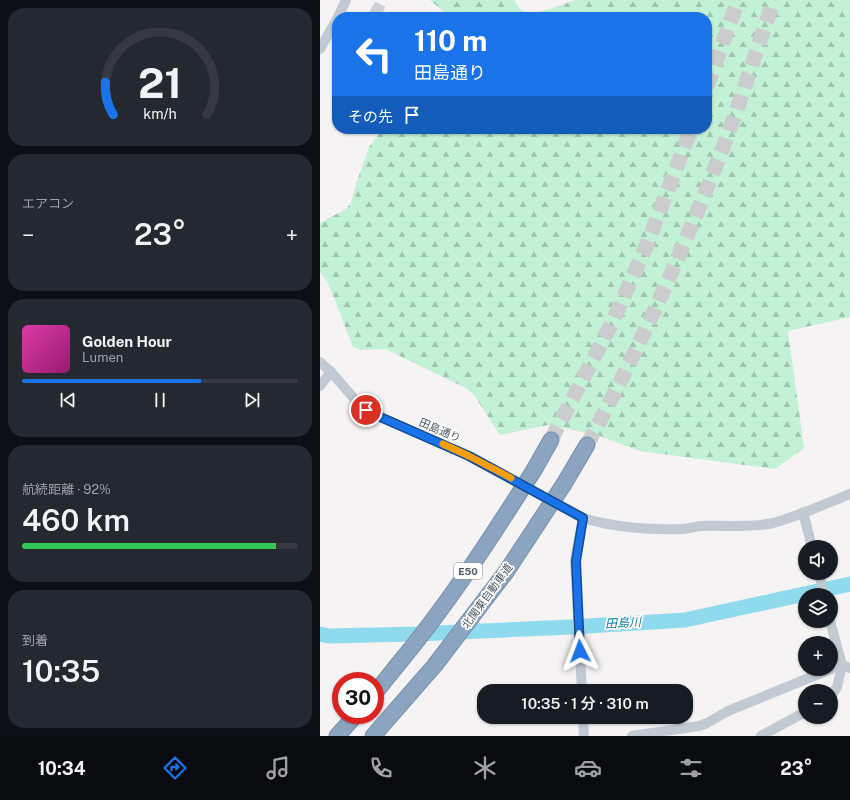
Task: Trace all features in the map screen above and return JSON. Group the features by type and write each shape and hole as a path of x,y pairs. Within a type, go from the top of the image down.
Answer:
{"highway":[{"name":"E50","path":"384,681 426,629 477,559 534,470 551,440"},
{"name":"北関東自動車道","path":"374,736 435,665 506,572 564,484 587,445"},
{"path":"337,736 348,724"}],"street":[{"path":"341,12 346,0"},
{"path":"320,50 332,29"},
{"name":"田島通り","path":"320,362 331,372 358,403 378,416 469,456 583,518 652,529 684,529 699,526 756,526 774,522 850,494"},
{"path":"320,386 331,372"},
{"path":"803,512 810,540"},
{"path":"582,684 576,561 583,518"},
{"path":"832,628 846,666 838,685"},
{"path":"632,736 699,726 728,712 814,676"},
{"path":"761,736 798,716"},
{"path":"583,724 584,736"}],"green space":[{"path":"430,0 514,0 518,7 524,12 444,12"},
{"path":"575,0 850,0 850,317 788,331 804,448 775,469 640,451 597,435 548,425 500,435 474,395 466,388 385,349 361,350 353,347 328,283 320,272 320,223 346,209 351,203 369,147 379,134 712,134 712,12 535,12 550,9"}],"building":[{"path":"375,2 385,7 382,12 370,12"}],"waterway":[{"name":"田島川","path":"320,634 328,636 417,634 685,620 850,584"}],"tunnel":[{"path":"712,73 738,0"},
{"path":"587,445 657,305 689,233 726,140 774,0"},
{"path":"551,440 614,319 648,242 689,134"}],"slow traffic":[{"path":"443,444 511,478"}],"route":[{"path":"366,410 469,456 583,518 576,561 580,651"}]}
